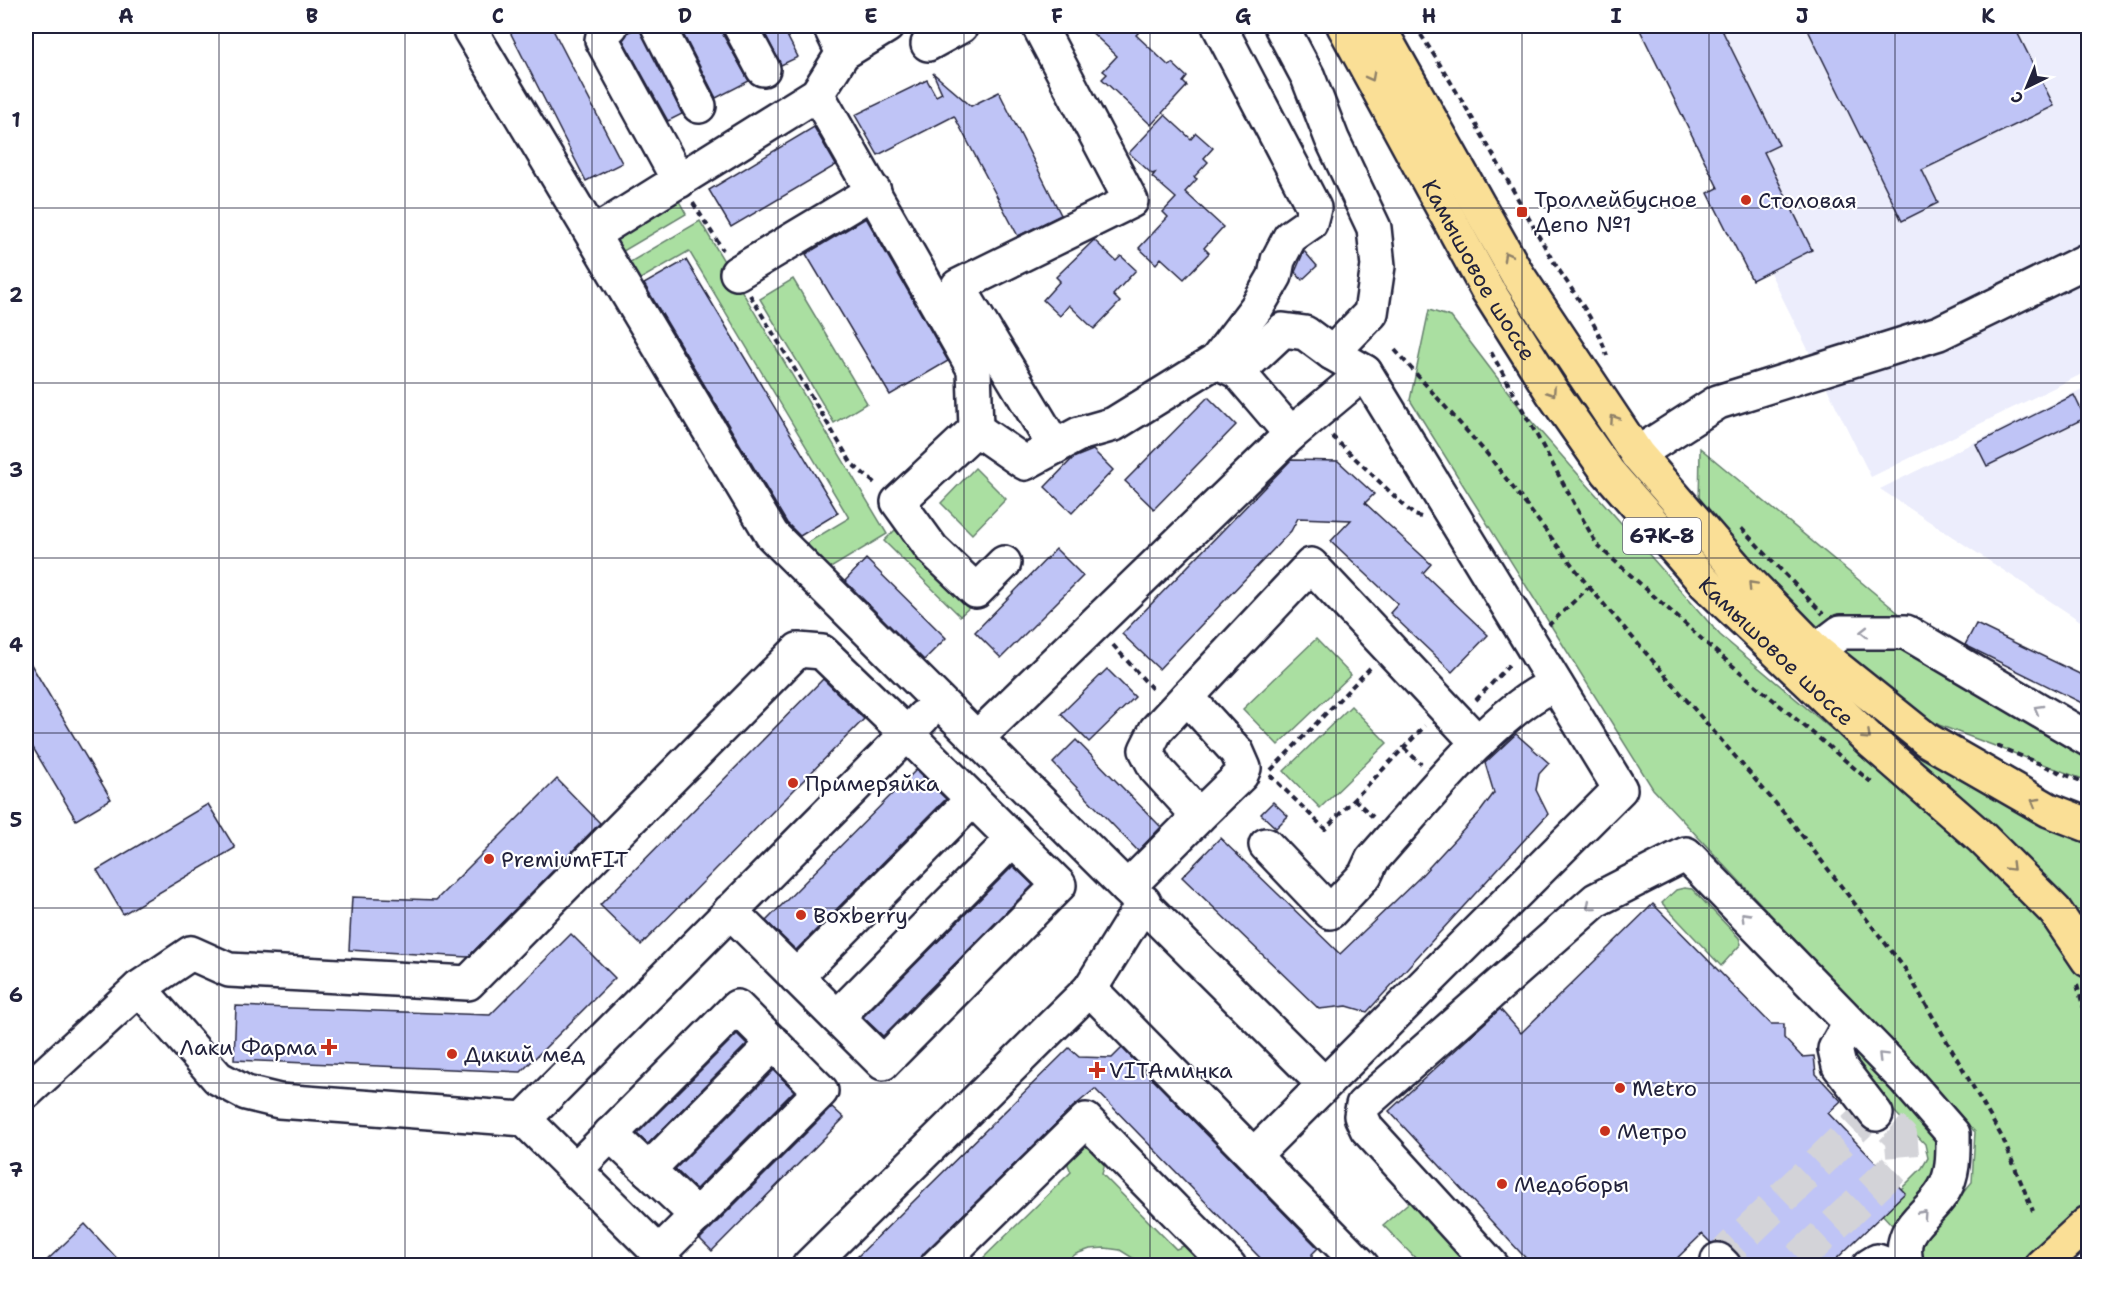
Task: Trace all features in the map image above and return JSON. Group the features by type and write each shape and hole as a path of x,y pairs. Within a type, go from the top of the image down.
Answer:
{"main road":[{"name":"Камышовое шоссе","path":"1344,26 1487,289 1552,392 1608,472 1705,583 1872,742 1982,838 2055,911 2088,960"},
{"name":"Камышовое шоссе","path":"1378,26 1517,274 1637,454 1741,574 1792,628 1828,641 1927,740 2049,810 2088,825"},
{"path":"2042,1266 2088,1223"}],"lane":[{"path":"472,26 470,30 772,535 978,737 1324,1084"},
{"path":"611,26 604,31 602,40 679,181"},
{"path":"658,26 699,106"},
{"path":"740,26 763,69"},
{"path":"592,234 817,94 837,39 887,26"},
{"path":"928,44 961,26"},
{"path":"1039,26 1131,201 958,286 1055,447"},
{"path":"1220,26 1314,208 1310,223 1290,237 1278,260 1275,276 1227,367"},
{"path":"1281,26 1308,77 1332,139 1374,228 1378,266 1371,313 1332,353"},
{"path":"817,94 974,369 976,429 898,502 932,549 976,591 1004,563"},
{"path":"737,273 874,191"},
{"path":"1637,454 1718,402 1939,333 2088,260"},
{"path":"976,429 1025,463 1079,434 1114,424 1227,367 1283,330 1305,333 1332,353 1365,372 1620,789 1254,1155"},
{"path":"1227,367 1291,434"},
{"path":"978,737 1291,434 1365,372"},
{"path":"1199,816 1156,769 1146,750 1149,739 1311,565 1460,723"},
{"path":"1828,641 1906,632 2088,739"},
{"path":"26,1092 139,988 191,953 229,970 468,983 798,650 822,652 1059,885 883,1063 730,911"},
{"path":"1266,845 1330,912 1365,875 1372,860 1460,723 1556,685"},
{"path":"524,1119 907,734 939,699"},
{"path":"809,1266 1090,989 1135,895 1199,816 1241,775 1244,768 1237,752 1180,704"},
{"path":"796,977 973,799"},
{"path":"837,1017 1013,839"},
{"path":"1492,1266 1366,1128 1361,1116 1363,1105 1596,900 1686,854 1904,1078 1953,1134 1952,1167 1944,1190 1914,1224 1905,1238 1904,1254 1907,1266"},
{"path":"139,988 218,1078 246,1093 279,1101 524,1119 663,1259 697,1216 821,1091 737,1007 575,1170"},
{"path":"1090,989 1362,1266"},
{"path":"1850,1024 1835,1049 1839,1066 1876,1114"},
{"path":"648,1170 774,1043"},
{"path":"937,1266 1086,1120 1229,1266"},
{"path":"610,1134 697,1216"},
{"path":"1869,1266 1877,1261 1892,1266"}],"path":[{"path":"1415,26 1440,63 1551,256 1601,335 1610,365"},
{"path":"679,181 852,464 898,502"},
{"path":"1395,350 1488,455 1589,587 1790,820 1906,970 2003,1139 2032,1210"},
{"path":"1326,434 1342,444 1414,515 1432,521 1458,524"},
{"path":"1737,523 1828,641"},
{"path":"1390,648 1268,773 1325,829 1460,723 1531,643 1589,587"},
{"path":"1108,639 1118,653 1180,704"},
{"path":"1989,742 2088,784"},
{"path":"2083,1188 2088,1178"}],"shaded area":[{"path":"1648,26 2088,26 2088,371 1871,477"},
{"path":"2088,386 2088,626 1880,489"}],"green space":[{"path":"679,201 686,214 615,256 608,244"},
{"path":"700,221 887,534 824,572 807,543 849,518 689,251 630,285 620,268"},
{"path":"793,279 867,403 834,423 760,299"},
{"path":"1429,310 1451,317 1524,413 1720,635 2002,873 2088,980 2088,1203 2018,1265 1922,1265 1918,1256 1928,1235 1972,1182 1975,1132 1653,789 1410,400"},
{"path":"1700,448 1926,636 2088,731 2088,781 1939,725 1891,696 1830,644 1699,507"},
{"path":"975,468 1006,499 972,534 941,503"},
{"path":"895,530 972,605 960,616 884,541"},
{"path":"1316,639 1351,675 1278,745 1243,709"},
{"path":"1351,706 1387,743 1320,808 1284,771"},
{"path":"1907,743 2033,822 2088,841 2088,924 2028,859 1902,750"},
{"path":"1692,889 1739,938 1741,944 1721,966 1662,903 1676,890"},
{"path":"1856,1048 1934,1126 1944,1150 1936,1183 1892,1225 1879,1211 1922,1168 1928,1158 1925,1144 1850,1064 1849,1055"},
{"path":"1088,1142 1106,1160 1102,1174 1176,1249 1189,1244 1208,1265 1144,1265 1120,1250 1105,1248 1090,1249 1076,1254 1061,1265 977,1264 1071,1172 1068,1165 1070,1152"},
{"path":"1414,1198 1467,1259 1468,1265 1422,1265 1383,1225"}],"building":[{"path":"507,26 551,26 622,163 586,181"},
{"path":"679,26 721,26 723,35 749,81 716,98"},
{"path":"761,26 782,26 798,57 781,65"},
{"path":"1085,26 1145,26 1136,35 1169,66 1172,63 1187,77 1183,82 1187,86 1151,125 1102,79 1107,74 1103,71 1117,56"},
{"path":"1638,26 1720,26 1779,145 1764,152 1812,250 1752,280 1708,193 1718,188"},
{"path":"1806,26 2014,26 2054,106 1922,170 1938,203 1902,221"},
{"path":"640,27 682,114 668,121 623,40 628,32"},
{"path":"933,73 971,106 999,92 1061,215 1018,236 954,116 878,155 855,115 927,80 936,96 942,93"},
{"path":"1165,115 1191,139 1196,133 1213,148 1204,158 1208,162 1194,177 1197,179 1185,192 1223,227 1204,248 1209,253 1184,279 1161,258 1156,264 1139,248 1168,217 1163,212 1176,198 1152,177 1155,173 1152,174 1129,153"},
{"path":"814,127 836,165 731,227 709,190"},
{"path":"866,218 948,361 890,395 806,254"},
{"path":"1094,240 1116,261 1121,256 1136,270 1113,295 1120,302 1094,329 1069,305 1060,316 1043,300 1060,281 1056,277"},
{"path":"1304,251 1317,266 1302,280 1295,272"},
{"path":"686,260 838,513 800,536 787,523 644,284"},
{"path":"2074,395 2085,418 1987,466 1976,444"},
{"path":"1208,397 1236,425 1154,509 1125,481"},
{"path":"1093,450 1113,470 1072,513 1045,487 1073,458"},
{"path":"1291,460 1338,461 1374,494 1365,503 1431,564 1423,573 1488,635 1452,672 1390,613 1398,604 1331,541 1351,520 1298,518 1291,531 1159,669 1122,634"},
{"path":"1056,549 1083,576 1001,658 975,632"},
{"path":"866,559 946,638 924,660 845,581"},
{"path":"1976,624 2088,678 2088,706 1965,645"},
{"path":"26,656 111,799 76,820 26,736"},
{"path":"1107,669 1135,697 1089,742 1061,714"},
{"path":"823,679 864,719 641,945 600,905"},
{"path":"1516,734 1549,763 1539,774 1536,790 1548,814 1367,1012 1347,1006 1319,1009 1182,877 1220,838 1340,954 1419,878 1480,812 1494,793 1485,763"},
{"path":"1076,740 1161,827 1138,851 1053,763"},
{"path":"916,770 946,799 796,950 766,921"},
{"path":"557,779 600,823 468,957 349,950 352,897 436,900"},
{"path":"1273,802 1288,816 1276,828 1261,814"},
{"path":"208,804 235,848 123,914 97,870"},
{"path":"1013,866 1033,885 883,1036 863,1017"},
{"name":"Metro","path":"1653,904 1771,1024 1784,1024 1784,1038 1802,1057 1814,1056 1816,1074 1841,1101 1828,1113 1905,1193 1829,1266 1742,1266 1738,1253 1731,1247 1722,1242 1711,1243 1702,1234 1669,1266 1533,1266 1389,1111 1500,1009 1521,1033"},
{"path":"571,934 615,978 521,1072 234,1060 236,1006 490,1015"},
{"path":"737,1034 747,1044 648,1144 637,1134"},
{"path":"1069,1048 1079,1057 1112,1058 1122,1048 1318,1248 1312,1254 1312,1266 1268,1266 1095,1089 1073,1107 924,1253 916,1266 848,1266"},
{"path":"774,1070 794,1091 696,1189 675,1169"},
{"path":"832,1107 844,1118 712,1251 700,1239"},
{"path":"85,1224 124,1266 41,1266"}],"tunnel":[{"path":"1712,1266 1865,1118 1876,1114 1901,1137 1903,1160 1791,1266"}],"place":[{"name":"Столовая","path":"1746,200"},
{"name":"Троллейбусное Депо №1","path":"1522,212"},
{"name":"Примеряйка","path":"793,783"},
{"name":"PremiumFIT","path":"489,859"},
{"name":"Boxberry","path":"801,915"},
{"name":"Лаки Фарма","path":"329,1047"},
{"name":"Дикий мед","path":"452,1054"},
{"name":"VITAминка","path":"1097,1070"},
{"name":"Metro","path":"1620,1088"},
{"name":"Метро","path":"1605,1131"},
{"name":"Медоборы","path":"1502,1184"}]}
